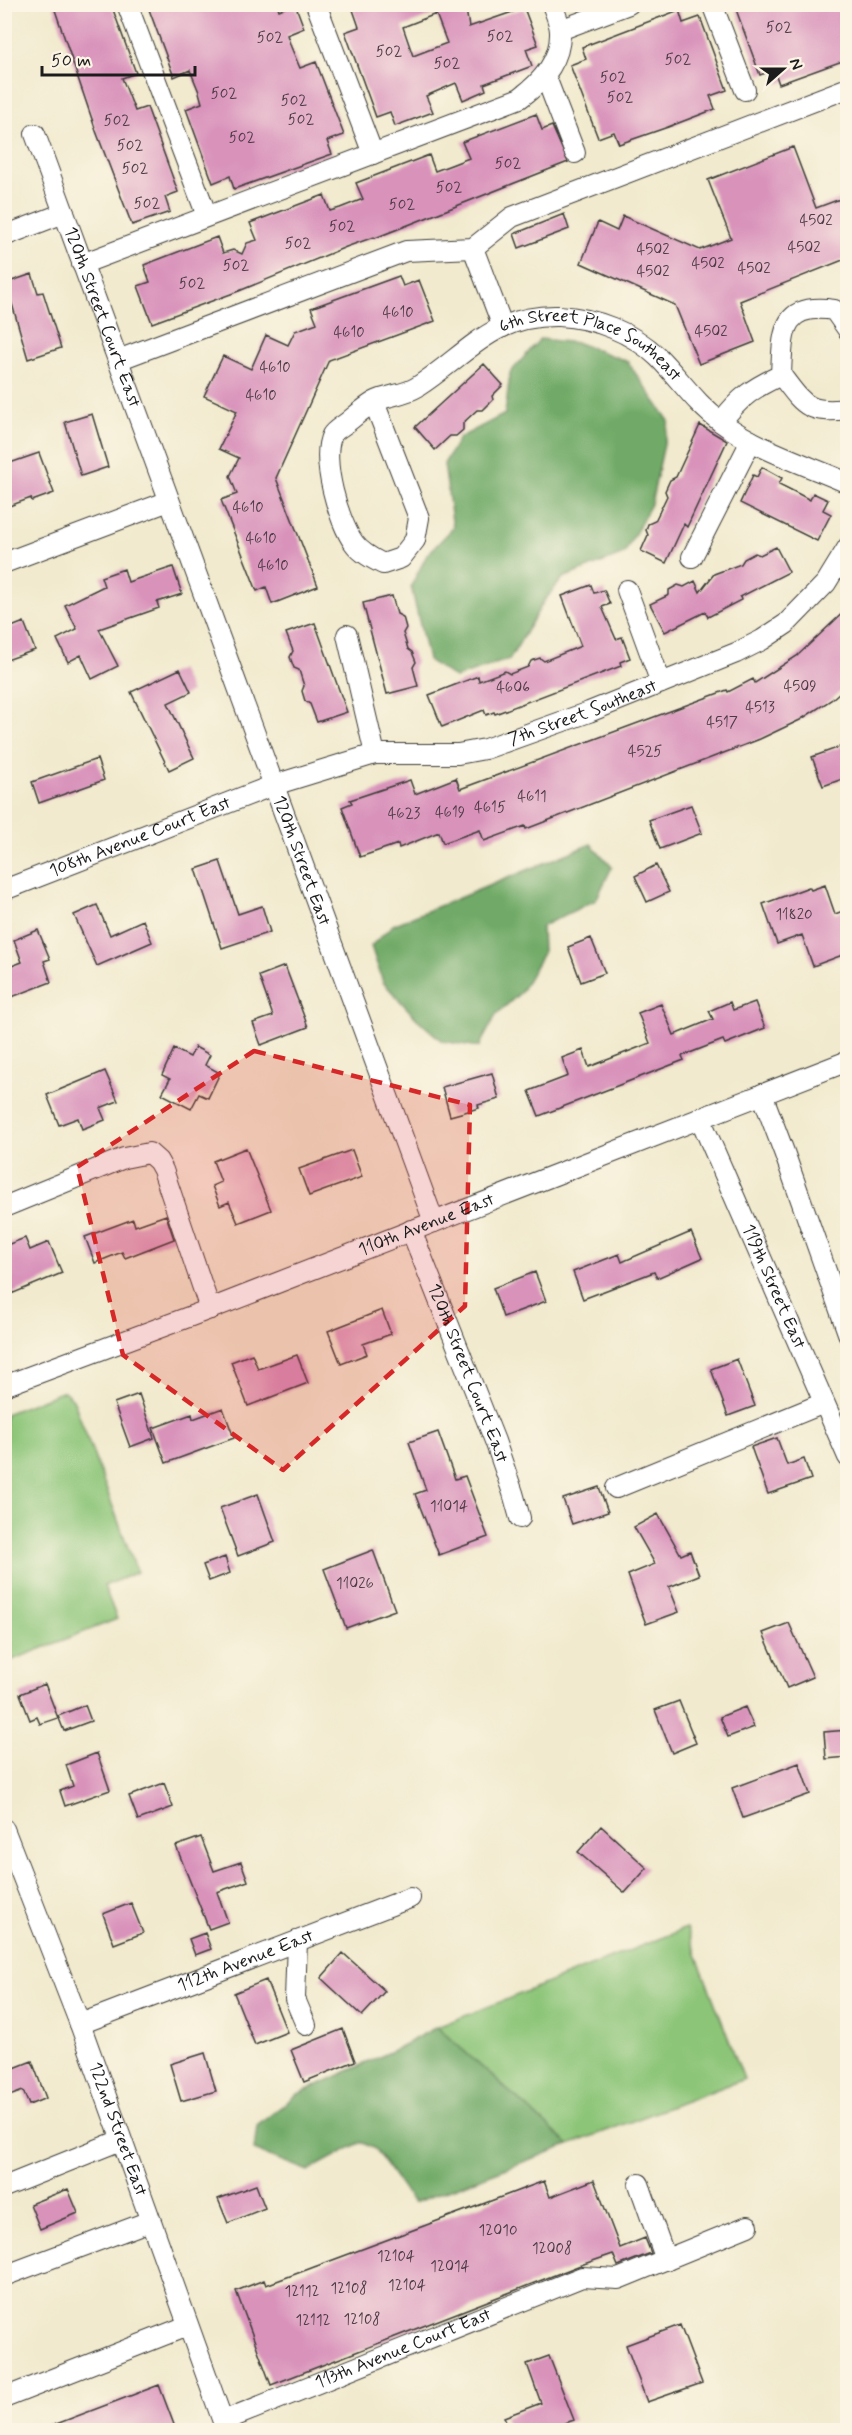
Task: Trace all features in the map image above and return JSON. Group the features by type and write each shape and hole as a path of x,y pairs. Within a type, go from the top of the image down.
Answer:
{"street":[{"path":"127,4 207,216"},
{"path":"316,4 372,154"},
{"path":"82,264 520,98 545,75 554,62 559,47 560,30 552,4"},
{"path":"560,30 629,4"},
{"path":"712,4 745,90"},
{"path":"545,75 575,153"},
{"path":"118,360 406,251 473,248 512,217 848,88"},
{"name":"120th Street Court East","path":"35,134 169,501"},
{"path":"4,236 64,213"},
{"path":"473,248 503,327"},
{"path":"848,330 834,310 814,307 791,318 783,335 781,375 804,405 828,411 848,409"},
{"name":"6th Street Place Southeast","path":"374,402 419,518 415,540 401,558 383,564 369,558 354,543 334,498 327,457 332,434 374,402 416,388 484,335 538,317 559,316 585,319 612,327 637,340 657,356 696,400 721,422 751,441 848,483"},
{"path":"721,422 735,403 753,388 781,375"},
{"path":"692,557 751,441"},
{"path":"4,563 169,501"},
{"name":"120th Street East","path":"169,501 434,1222"},
{"name":"7th Street Southeast","path":"274,785 375,754 458,754 485,749 589,712 736,653 786,624 826,583 848,547"},
{"path":"627,590 661,683"},
{"path":"346,635 375,754"},
{"name":"108th Avenue Court East","path":"4,890 274,785"},
{"name":"110th Avenue East","path":"4,1386 210,1309 848,1061"},
{"path":"762,1094 848,1333"},
{"name":"119th Street East","path":"700,1118 848,1457"},
{"path":"4,1207 124,1158 149,1154 158,1161 163,1170 210,1309"},
{"name":"120th Street Court East","path":"411,1230 495,1442 520,1518"},
{"path":"616,1488 824,1403"},
{"name":"122nd Street East","path":"4,1829 80,2024 224,2426"},
{"name":"112th Avenue East","path":"80,2024 410,1898"},
{"path":"297,1941 296,1999 306,2025"},
{"path":"4,2187 121,2140"},
{"path":"639,2184 666,2260 748,2226"},
{"path":"4,2276 150,2221"},
{"name":"113th Avenue Court East","path":"224,2426 582,2277 618,2279 666,2260"},
{"path":"4,2398 187,2326"}],"highlighted area":[{"path":"254,1051 470,1105 465,1306 283,1470 123,1355 77,1167"}],"green space":[{"path":"540,339 578,343 627,361 669,421 651,504 624,554 563,578 544,601 510,659 455,678 428,660 411,586 427,555 453,528 444,464 459,438 505,414 510,373"},
{"path":"591,844 612,867 596,900 542,926 543,953 521,992 496,1015 479,1047 442,1041 416,1018 383,982 371,946 393,925"},
{"path":"64,1391 73,1399 137,1572 104,1586 117,1619 5,1663 5,1414"},
{"path":"686,1928 744,2079 569,2145 437,2027"},
{"path":"437,2027 569,2145 413,2203 375,2149 361,2142 308,2171 254,2150 257,2126 296,2095 390,2052"}],"building":[{"path":"53,4 111,4 136,73 122,78 135,111 147,107 178,192 165,197 170,212 132,225 96,131"},
{"path":"147,4 277,4 279,10 295,4 304,28 287,35 291,47 300,68 316,62 344,135 327,141 332,154 234,189 230,176 213,183 186,109 202,103 199,92 190,70 174,77"},
{"path":"351,4 465,4 469,27 524,8 538,45 526,49 532,66 484,84 486,90 463,100 456,83 426,96 433,112 395,126 390,112 376,117 345,32 359,27","holes":["436,14 447,43 413,56 403,27"]},
{"path":"734,4 848,4 848,59 779,84 774,70 760,75"},
{"path":"679,10 683,23 700,17 727,90 710,96 715,109 619,144 614,132 598,138 570,65 586,59 582,47"},
{"path":"536,114 542,130 552,126 568,162 152,323 138,286 150,282 144,265 217,237 223,253 233,250 242,254 247,243 257,240 250,223 324,195 330,211 340,208 363,199 356,183 429,155 435,171 451,165 469,158 462,142"},
{"path":"793,147 816,208 848,196 848,258 740,301 755,342 699,364 675,305 581,263 598,222 617,231 623,216 700,250 731,238 708,180"},
{"path":"564,214 569,229 519,248 514,234"},
{"path":"32,274 38,293 43,292 61,348 28,359 6,283"},
{"path":"399,276 403,286 419,280 435,321 329,360 276,478 318,586 272,604 266,587 257,591 221,500 237,494 230,476 239,458 219,449 237,411 204,396 223,356 251,369 266,335 288,345 295,331 317,323 311,308"},
{"path":"484,364 503,385 483,410 477,410 463,423 463,430 456,436 450,436 435,450 415,427"},
{"path":"92,414 108,467 81,476 65,422"},
{"path":"700,425 727,441 687,527 684,524 666,563 641,551 648,535 646,530 648,524 655,521 667,496 665,491 670,480 676,477"},
{"path":"39,453 54,493 32,501 31,498 4,508 4,465"},
{"path":"762,467 782,478 779,484 810,500 813,493 828,500 823,510 831,514 817,541 740,503 753,475 757,477"},
{"path":"776,547 789,572 740,597 741,600 708,617 705,612 665,632 650,604 669,595 669,590 678,585 684,587 695,581 700,592 714,574 741,564 744,559 755,553 760,555"},
{"path":"173,567 182,594 157,602 159,608 99,629 118,666 92,679 81,655 68,662 57,639 77,629 65,605 104,586 101,577 124,569 128,582"},
{"path":"591,585 594,593 604,590 610,604 602,607 616,639 622,637 630,658 620,662 621,666 495,714 494,712 486,715 484,710 442,727 429,695 478,676 479,681 505,671 510,674 528,667 531,661 540,658 544,661 581,646 562,596"},
{"path":"392,596 397,614 403,617 406,628 403,633 408,649 412,652 416,662 413,667 418,686 387,694 363,603"},
{"path":"848,608 848,685 831,700 800,720 760,739 526,829 525,826 484,841 480,830 443,843 439,832 399,848 398,844 360,857 342,807 352,803 350,800 410,780 415,794 456,778 460,789 727,690 728,692 753,679 755,683 797,656"},
{"path":"24,622 35,650 4,661 4,630"},
{"path":"315,623 347,712 317,722 310,704 305,701 302,691 304,686 299,670 294,668 290,657 293,651 286,633"},
{"path":"180,669 191,692 168,703 194,758 169,770 131,692"},
{"path":"848,744 848,777 823,786 812,757"},
{"path":"97,759 104,780 39,803 32,782"},
{"path":"691,805 702,833 660,849 649,820"},
{"path":"220,861 238,914 262,906 270,932 222,948 196,869"},
{"path":"656,865 669,892 647,902 635,876"},
{"path":"825,885 835,914 848,909 848,953 813,966 802,935 777,944 763,904 809,887 811,890"},
{"path":"97,905 110,935 143,920 152,942 97,966 74,915"},
{"path":"38,930 50,959 44,961 51,982 4,1000 4,969 22,962 14,940"},
{"path":"591,938 605,973 581,982 568,947"},
{"path":"285,966 308,1027 261,1045 253,1023 273,1016 259,976"},
{"path":"730,1002 733,1010 755,1002 765,1028 725,1044 723,1040 682,1056 684,1060 539,1116 529,1091 568,1076 562,1058 583,1050 589,1067 650,1043 638,1013 661,1004 674,1035 713,1019 709,1011"},
{"path":"195,1047 210,1055 205,1065 220,1073 208,1098 199,1094 191,1109 162,1094 170,1079 162,1075 174,1049 190,1057"},
{"path":"105,1071 118,1101 100,1108 105,1120 82,1129 78,1118 59,1125 47,1095"},
{"path":"492,1073 499,1099 478,1105 479,1108 450,1116 442,1087"},
{"path":"246,1148 271,1210 238,1223 229,1202 220,1206 212,1186 221,1182 213,1161"},
{"path":"352,1150 362,1177 309,1196 299,1169"},
{"path":"166,1215 174,1239 125,1258 122,1252 95,1263 85,1237 133,1219 135,1226"},
{"path":"691,1232 702,1258 657,1278 654,1272 583,1299 573,1272 619,1254 622,1262"},
{"path":"25,1238 30,1250 49,1242 62,1273 4,1297 4,1246"},
{"path":"535,1272 546,1301 503,1317 493,1288"},
{"path":"382,1310 391,1334 363,1344 367,1354 341,1364 328,1331"},
{"path":"252,1354 258,1369 297,1355 308,1383 248,1406 231,1362"},
{"path":"737,1359 755,1406 728,1416 711,1369"},
{"path":"139,1394 154,1438 130,1447 114,1403"},
{"path":"223,1408 234,1438 166,1463 153,1428 192,1414 193,1419"},
{"path":"438,1432 455,1479 465,1476 488,1537 439,1555 415,1494 426,1490 409,1442"},
{"path":"777,1438 787,1465 804,1459 811,1479 768,1494 751,1447"},
{"path":"599,1487 608,1512 572,1524 563,1499"},
{"path":"258,1494 275,1542 238,1556 220,1508"},
{"path":"658,1514 681,1555 690,1551 699,1575 669,1587 679,1612 646,1624 628,1575 655,1564 634,1527"},
{"path":"373,1550 395,1610 346,1628 324,1569"},
{"path":"225,1557 230,1573 209,1581 203,1565"},
{"path":"789,1623 813,1677 787,1688 763,1633"},
{"path":"45,1684 58,1718 40,1724 37,1717 30,1720 20,1694"},
{"path":"679,1701 696,1743 672,1753 655,1710"},
{"path":"85,1705 91,1721 64,1731 58,1716"},
{"path":"745,1707 754,1727 728,1737 720,1717"},
{"path":"848,1730 848,1757 826,1759 824,1732"},
{"path":"97,1753 110,1790 65,1806 60,1791 73,1786 66,1765"},
{"path":"799,1763 810,1794 743,1818 732,1788"},
{"path":"164,1783 173,1807 138,1820 129,1796"},
{"path":"601,1826 647,1868 625,1893 578,1852"},
{"path":"201,1837 214,1871 241,1862 248,1881 217,1892 228,1922 209,1929 176,1846"},
{"path":"131,1903 143,1933 114,1944 103,1914"},
{"path":"205,1933 211,1949 195,1955 189,1939"},
{"path":"343,1953 385,1991 362,2016 321,1978"},
{"path":"266,1980 287,2032 255,2045 234,1993"},
{"path":"343,2029 355,2061 304,2082 291,2050"},
{"path":"205,2053 216,2091 181,2101 170,2064"},
{"path":"32,2061 46,2098 29,2105 23,2091 4,2098 4,2072"},
{"path":"594,2180 620,2248 645,2238 651,2253 618,2266 613,2254 578,2266 271,2385 236,2291 264,2280 266,2285 544,2181 550,2197"},
{"path":"256,2185 265,2208 228,2223 218,2199"},
{"path":"68,2189 78,2213 40,2229 30,2204"},
{"path":"680,2325 702,2383 647,2402 626,2345"},
{"path":"549,2356 574,2420 545,2430 509,2430 504,2417 541,2403 527,2364"},
{"path":"159,2385 176,2430 43,2430 43,2429"}]}
